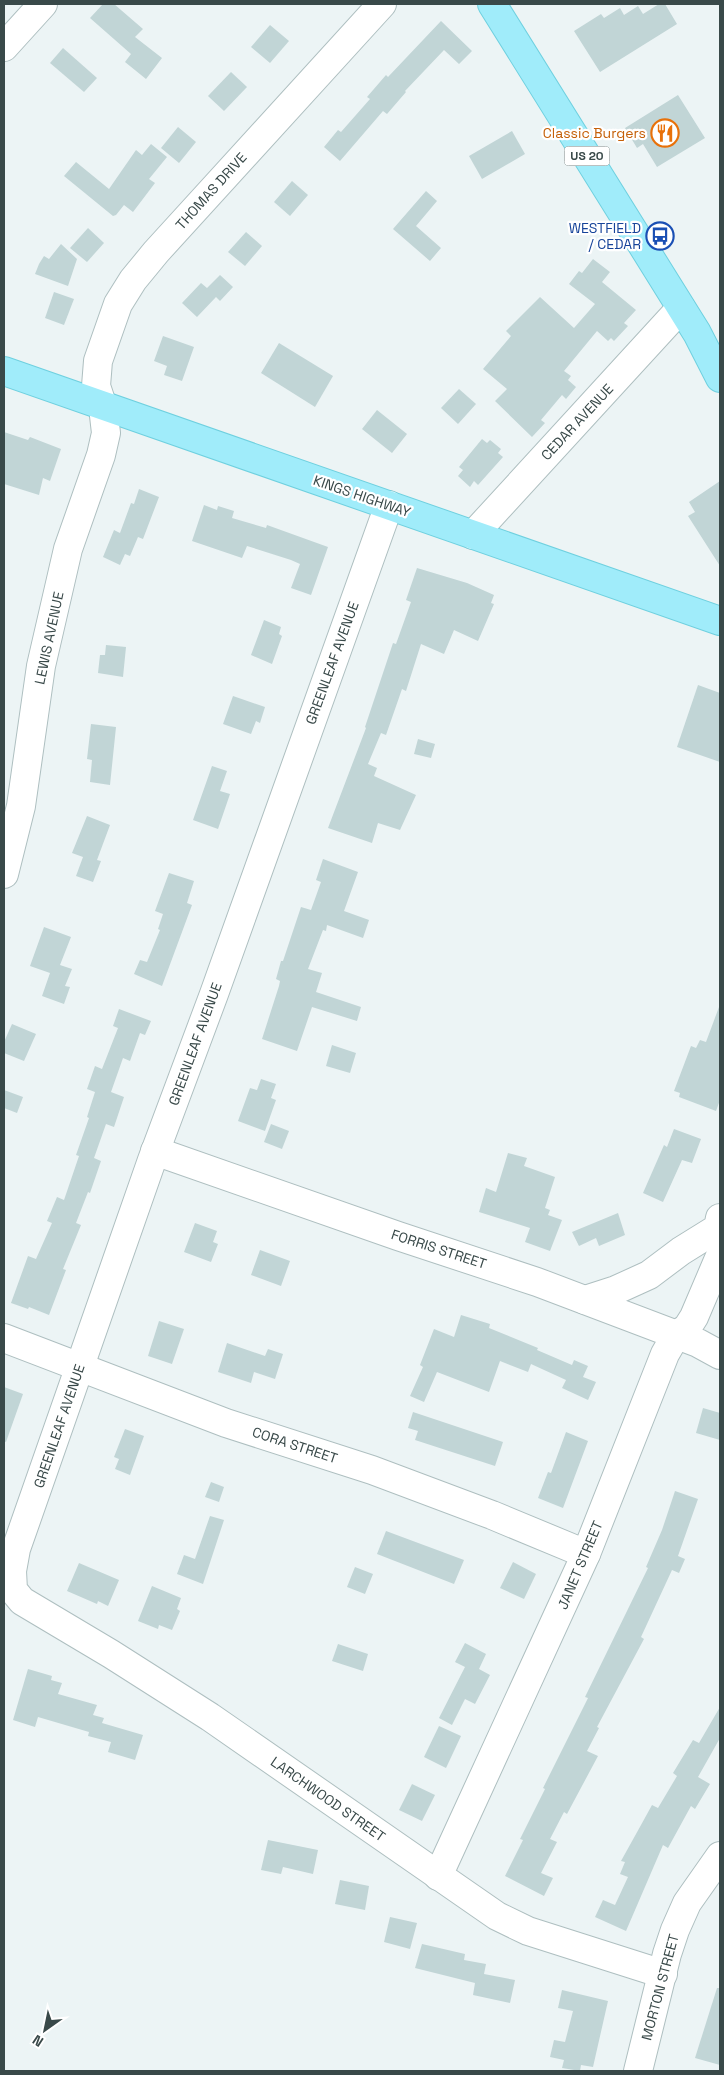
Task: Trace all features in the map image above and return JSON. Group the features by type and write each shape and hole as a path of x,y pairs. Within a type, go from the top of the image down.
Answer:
{"main road":[{"name":"US 20","path":"492,4 717,369"},
{"name":"KINGS HIGHWAY","path":"4,371 720,621"}],"street":[{"path":"4,47 42,4"},
{"name":"THOMAS DRIVE","path":"103,406 96,386 98,362 113,316 128,288 163,245 382,4"},
{"name":"CEDAR AVENUE","path":"473,535 681,308"},
{"name":"LEWIS AVENUE","path":"4,874 21,806 41,666 68,549 101,455 105,437 103,406"},
{"name":"GREENLEAF AVENUE","path":"13,1586 12,1571 16,1550 79,1366 389,505"},
{"name":"FORRIS STREET","path":"155,1151 398,1236 538,1282 698,1343 720,1355"},
{"path":"585,1300 616,1290 649,1275 681,1251 720,1227"},
{"name":"JANET STREET","path":"438,1876 586,1554 665,1354 676,1335 687,1328 694,1317 720,1256"},
{"name":"CORA STREET","path":"4,1338 226,1422 372,1470 492,1515 586,1554"},
{"name":"LARCHWOOD STREET","path":"13,1586 13,1590 22,1601 111,1654 210,1717 497,1916 528,1931 663,1974"},
{"name":"MORTON STREET","path":"638,2071 670,1944 687,1903 720,1856"}],"building":[{"path":"103,4 114,4 143,29 135,37 162,58 146,79 125,62 131,54 90,18"},
{"path":"659,4 665,4 677,24 600,72 574,31 601,14 604,18 620,8 624,15 638,6 643,14"},
{"path":"441,21 472,51 459,64 444,50 405,91 387,114 383,111 340,161 324,147 338,130 341,132 370,99 367,97 386,75 388,77"},
{"path":"270,25 289,41 270,63 251,47"},
{"path":"63,48 97,78 84,92 50,63"},
{"path":"231,72 247,87 224,111 208,96"},
{"name":"Classic Burgers","path":"678,95 705,138 657,167 643,144 637,148 625,128"},
{"path":"178,127 196,142 179,163 161,148"},
{"path":"512,131 525,154 482,179 469,156"},
{"path":"151,144 167,157 149,179 155,183 133,212 124,205 113,216 64,176 76,162 109,189 136,150 142,155"},
{"path":"292,181 308,195 290,216 274,202"},
{"path":"426,191 437,201 416,226 441,248 430,261 393,229"},
{"path":"88,228 104,243 87,262 70,248"},
{"path":"246,232 262,246 245,266 228,252"},
{"path":"61,244 77,259 68,286 35,274 44,256 49,259"},
{"path":"593,259 610,272 602,282 636,310 624,323 628,326 614,341 611,338 608,341 597,331 564,371 571,376 568,380 576,387 566,399 562,395 541,420 545,423 532,437 495,401 507,389 483,369 511,336 506,331 540,297 574,328 595,304 569,284 579,271 582,273"},
{"path":"220,275 233,287 220,301 216,297 197,317 182,303 201,283 207,288"},
{"path":"54,292 74,299 64,325 45,318"},
{"path":"163,336 194,347 182,381 164,375 167,366 154,361"},
{"path":"279,343 333,376 315,407 261,373"},
{"path":"459,389 476,404 458,424 441,408"},
{"path":"377,410 407,434 392,453 362,429"},
{"path":"4,432 28,440 30,437 61,449 50,481 43,478 39,495 4,484"},
{"path":"482,439 487,443 490,440 501,449 498,453 503,457 478,485 474,481 470,487 458,476 463,470 459,467"},
{"path":"720,481 720,566 688,516 695,512 689,502"},
{"path":"139,489 159,497 143,539 138,537 130,556 125,554 120,565 103,557 114,530 120,533 131,503 134,504"},
{"path":"204,505 217,510 218,506 234,511 232,518 266,528 267,525 328,547 311,595 291,588 300,564 247,546 242,558 192,541"},
{"path":"417,568 467,583 494,595 491,603 494,604 478,641 454,630 444,654 421,644 406,691 402,689 386,735 381,733 368,764 377,768 374,776 416,795 400,830 378,823 372,843 328,828 366,728 393,643 396,644 411,602 406,600"},
{"path":"264,620 281,627 279,634 282,636 272,664 251,655"},
{"path":"106,645 126,647 123,677 98,673 100,655 105,655"},
{"path":"698,685 720,693 720,762 677,747"},
{"path":"233,696 265,707 260,723 256,721 251,734 223,724"},
{"path":"91,724 116,727 110,785 90,782 92,760 87,759"},
{"path":"418,739 435,744 431,758 414,754"},
{"path":"212,766 227,771 220,791 230,794 218,829 193,820"},
{"path":"87,816 110,825 97,860 101,861 93,882 76,876 83,857 72,853"},
{"path":"323,859 358,872 344,911 369,920 363,938 327,925 326,931 323,930 308,969 322,973 316,992 361,1007 357,1021 312,1007 297,1051 262,1039 279,986 280,981 276,979 281,961 283,961 301,907 311,910 321,882 316,880"},
{"path":"169,873 194,881 187,903 192,905 162,986 134,974 140,960 147,962 160,930 158,929 163,914 155,911"},
{"path":"44,927 71,937 60,965 72,969 65,986 70,987 64,1004 42,996 50,973 30,966"},
{"path":"719,1007 720,1100 716,1111 679,1097 680,1093 674,1091 691,1046 696,1048 700,1040 706,1042"},
{"path":"119,1009 151,1021 145,1035 140,1033 130,1061 123,1058 111,1092 124,1097 114,1127 106,1124 94,1158 101,1161 90,1193 88,1192 76,1223 81,1225 63,1269 66,1270 49,1315 29,1307 28,1309 11,1303 28,1256 36,1259 52,1223 47,1221 57,1197 64,1200 79,1156 76,1155 89,1118 87,1117 95,1092 87,1089 95,1066 102,1069 118,1028 113,1026"},
{"path":"12,1024 36,1034 24,1061 4,1053 4,1042"},
{"path":"332,1045 356,1053 350,1073 326,1066"},
{"path":"261,1079 276,1084 271,1098 276,1100 265,1131 238,1121 250,1088 257,1090"},
{"path":"4,1090 23,1097 17,1113 4,1108"},
{"path":"271,1124 289,1131 282,1149 264,1142"},
{"path":"674,1129 701,1139 692,1163 682,1160 663,1202 643,1193 664,1145 667,1147"},
{"path":"508,1153 527,1158 524,1166 555,1177 545,1208 550,1210 548,1215 562,1220 550,1251 525,1242 530,1228 479,1212 486,1188 496,1192"},
{"path":"618,1213 625,1235 599,1246 596,1238 579,1246 572,1232"},
{"path":"195,1223 217,1231 213,1242 218,1244 211,1262 184,1252"},
{"path":"260,1250 290,1261 281,1286 251,1275"},
{"path":"461,1315 490,1324 489,1328 538,1348 537,1350 572,1365 574,1360 588,1366 583,1377 596,1382 588,1400 562,1388 566,1380 531,1364 528,1372 500,1361 489,1392 437,1372 424,1402 410,1396 423,1367 420,1365 434,1329 454,1337"},
{"path":"159,1321 184,1329 172,1364 148,1356"},
{"path":"227,1343 265,1356 268,1349 283,1354 275,1379 254,1372 251,1383 218,1372"},
{"path":"4,1387 23,1394 6,1442 4,1441"},
{"path":"703,1408 720,1413 720,1440 696,1433"},
{"path":"413,1412 503,1442 495,1466 415,1440 418,1431 408,1428"},
{"path":"125,1429 144,1436 130,1475 115,1469 119,1459 114,1457"},
{"path":"566,1432 588,1441 563,1508 538,1498 548,1472 551,1473"},
{"path":"211,1482 224,1487 219,1502 205,1497"},
{"path":"675,1491 698,1499 678,1556 685,1559 679,1573 672,1570 641,1637 644,1639 597,1727 599,1728 587,1751 598,1756 567,1814 564,1812 550,1839 557,1842 541,1873 553,1878 544,1896 505,1876 523,1840 520,1839 545,1789 543,1788 588,1698 585,1697 648,1568 646,1567 662,1530"},
{"path":"210,1516 224,1520 203,1584 177,1574 184,1555 195,1559"},
{"path":"386,1531 464,1560 454,1584 377,1554"},
{"path":"513,1562 536,1574 524,1599 500,1588"},
{"path":"79,1563 119,1580 108,1606 98,1601 97,1604 67,1591"},
{"path":"355,1567 373,1574 365,1594 347,1587"},
{"path":"152,1586 181,1598 177,1609 180,1611 172,1630 159,1625 158,1629 138,1621"},
{"path":"465,1643 486,1654 479,1669 490,1675 475,1704 465,1699 452,1725 439,1718 465,1667 455,1662"},
{"path":"338,1644 368,1654 363,1671 332,1661"},
{"path":"28,1669 52,1676 51,1680 62,1683 58,1694 97,1705 93,1715 104,1718 102,1723 143,1735 135,1760 108,1752 111,1742 88,1736 89,1732 38,1717 35,1727 13,1720"},
{"path":"720,1707 720,1738 698,1777 710,1784 695,1809 691,1806 668,1848 663,1845 626,1931 595,1917 603,1900 615,1905 628,1877 620,1874 625,1862 621,1861 652,1805 658,1808 677,1776 673,1773 693,1740 699,1743"},
{"path":"439,1726 461,1736 446,1768 424,1757"},
{"path":"412,1784 435,1795 422,1821 399,1810"},
{"path":"268,1840 318,1850 313,1874 283,1867 281,1874 261,1870"},
{"path":"340,1880 369,1886 365,1910 335,1904"},
{"path":"390,1917 417,1923 410,1949 384,1942"},
{"path":"422,1944 465,1954 464,1960 486,1964 484,1974 515,1980 510,2003 473,1995 475,1983 415,1968"},
{"path":"717,1988 720,1988 720,2065 695,2058"},
{"path":"562,1990 608,2001 593,2067 581,2065 580,2071 562,2068 564,2060 550,2057 554,2040 565,2042 573,2011 558,2008"}],"place":[{"name":"Classic Burgers","path":"665,133"},
{"name":"WESTFIELD / CEDAR","path":"660,236"}]}
